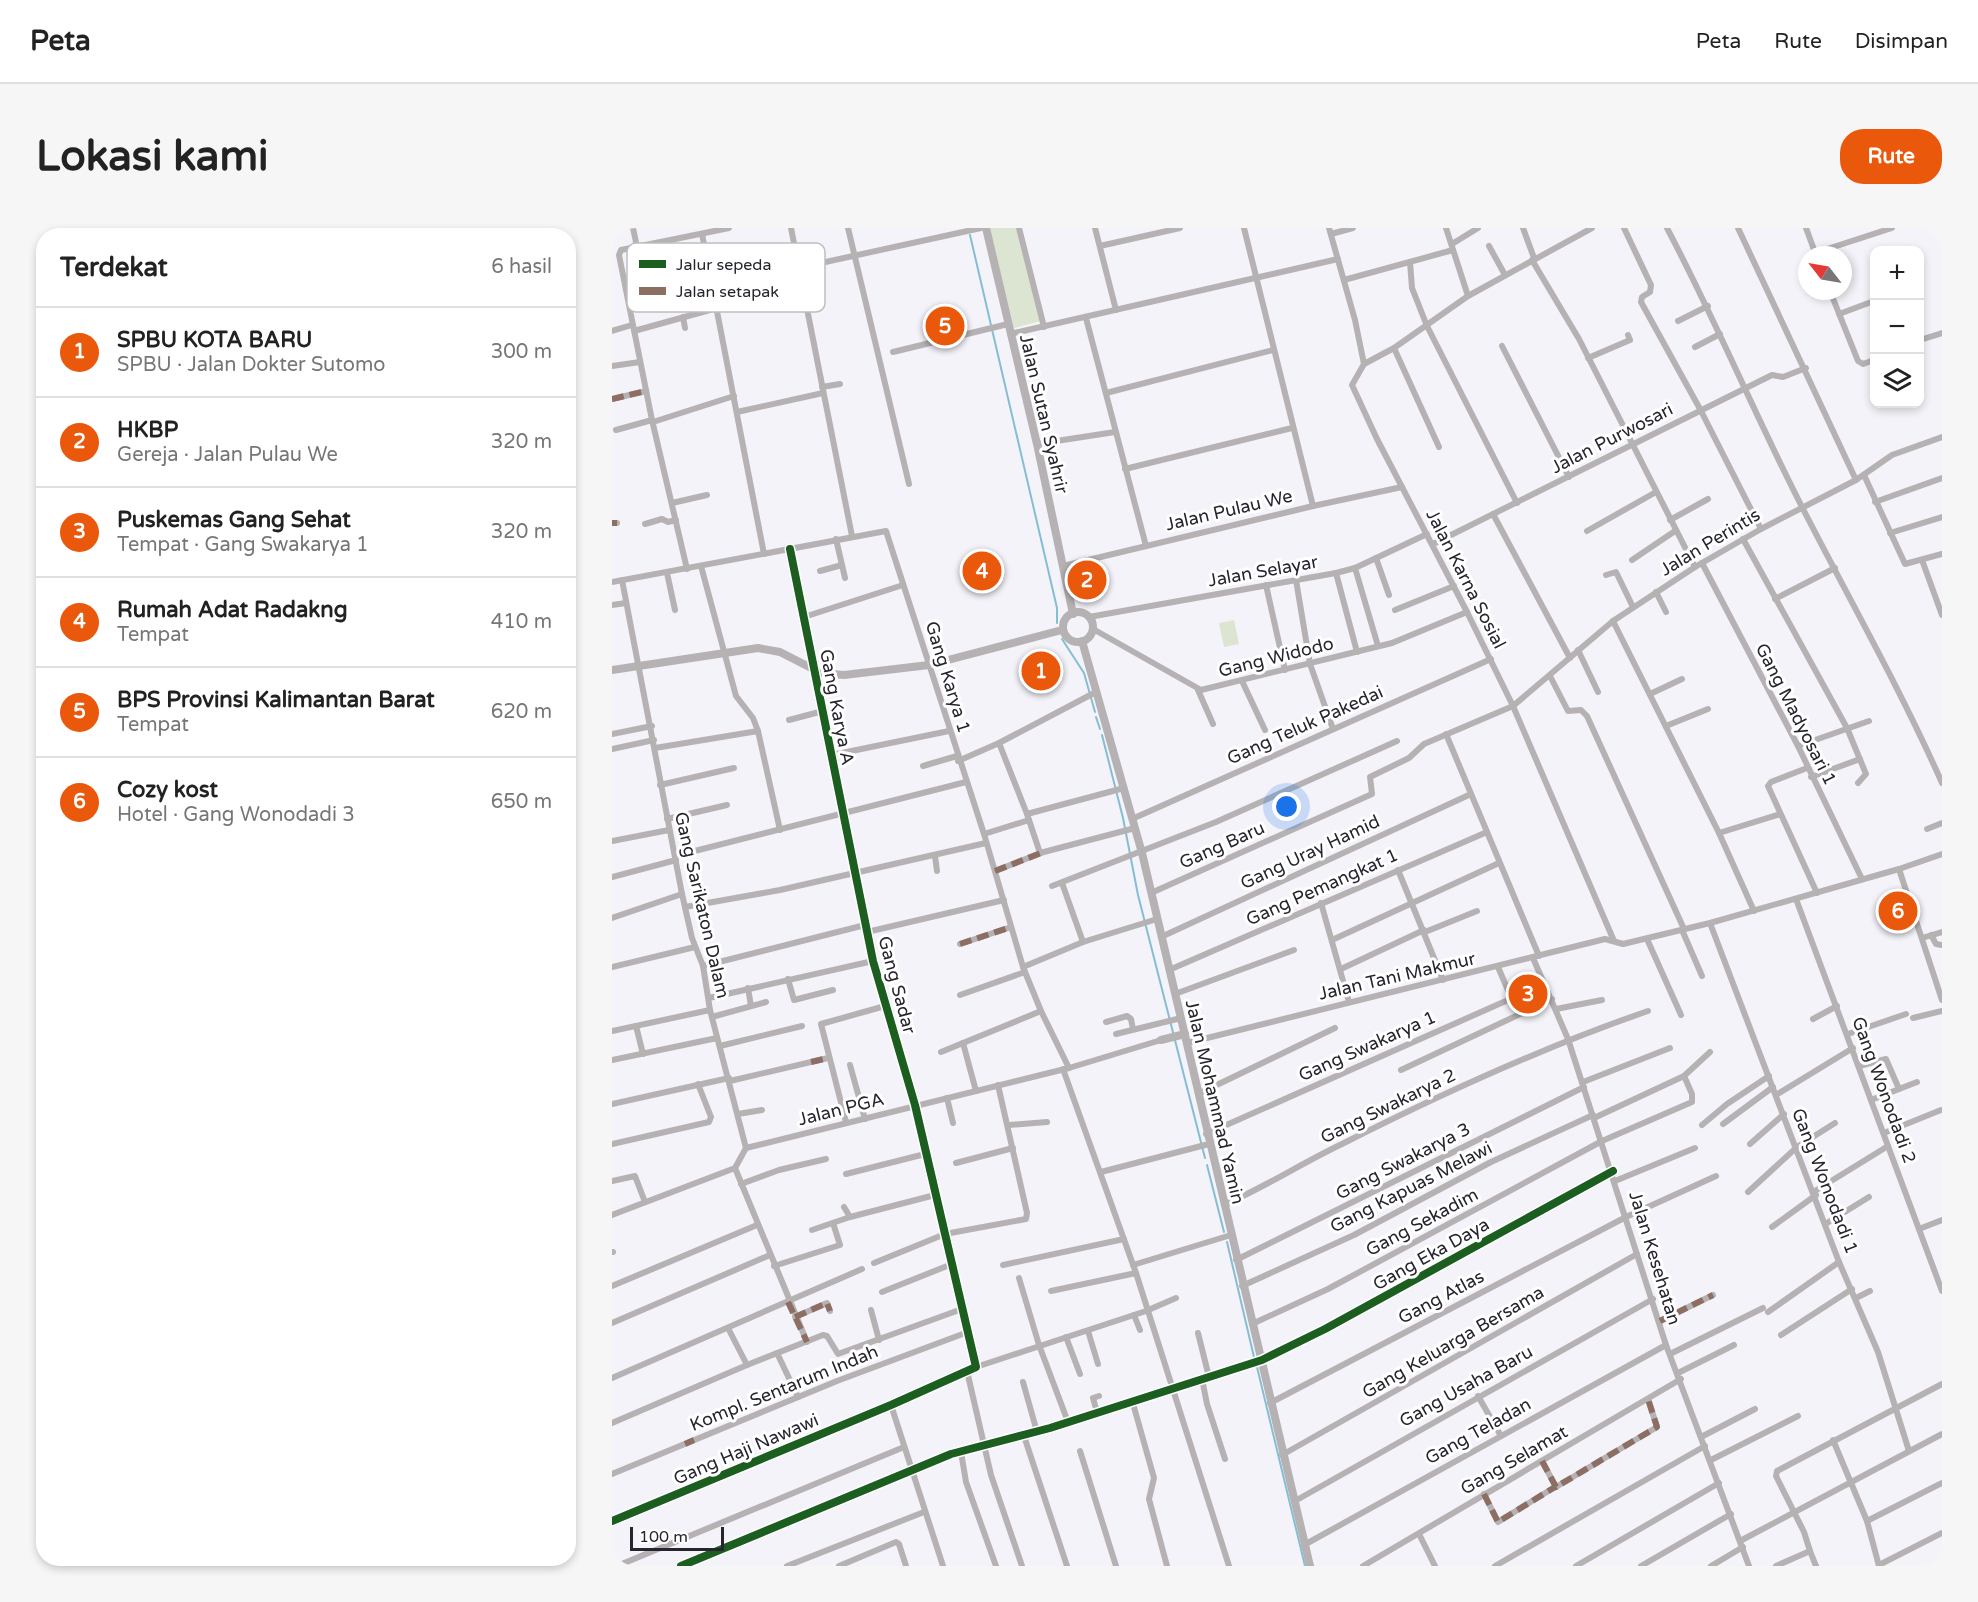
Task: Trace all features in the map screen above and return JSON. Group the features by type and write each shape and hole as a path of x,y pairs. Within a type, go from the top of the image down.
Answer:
{"street":[{"path":"633,228 636,243"},
{"path":"660,243 729,228"},
{"path":"790,228 793,243"},
{"path":"848,228 909,484"},
{"path":"825,262 981,228"},
{"name":"Jalan Sutan Syahrir","path":"986,228 1074,611"},
{"path":"1019,228 1044,327"},
{"path":"1095,228 1116,310"},
{"path":"1100,246 1180,228"},
{"path":"1244,228 1313,506"},
{"path":"1353,228 1330,231 1364,364 1394,348 1468,296 1589,229"},
{"path":"1446,228 1468,296"},
{"path":"1344,280 1410,262 1453,247 1479,228"},
{"path":"1522,228 1533,259 1588,358 1695,567"},
{"path":"1624,228 1650,282 1651,290 1641,302 1700,409 1761,529"},
{"path":"1667,228 1708,306 1802,507 1907,704 1942,783"},
{"path":"1738,228 1806,368 1856,480"},
{"path":"1806,228 1812,246"},
{"path":"1839,246 1892,228"},
{"path":"702,234 704,243"},
{"path":"1489,246 1505,275"},
{"path":"627,249 621,250 619,258 627,298"},
{"path":"1010,333 1086,318 1338,259"},
{"path":"1410,262 1412,288 1426,326 1517,503"},
{"path":"1834,300 1858,361 1863,364 1870,362"},
{"path":"1839,314 1870,303"},
{"path":"1678,321 1708,306"},
{"path":"630,312 687,569"},
{"path":"612,331 702,312"},
{"path":"718,312 764,554"},
{"path":"807,312 852,536"},
{"path":"683,317 686,328"},
{"path":"1086,318 1146,546"},
{"path":"893,352 1008,324"},
{"path":"1924,339 1942,333"},
{"path":"1695,347 1720,334"},
{"path":"1588,358 1630,340 1628,335"},
{"path":"1502,345 1569,477"},
{"path":"1394,348 1438,447"},
{"path":"1106,393 1273,350"},
{"path":"612,366 640,362"},
{"name":"Jalan Karna Sosial","path":"1364,364 1354,377 1353,389 1491,659 1614,941"},
{"name":"Jalan Purwosari","path":"1433,544 1774,374 1782,378 1806,368"},
{"path":"738,412 840,384"},
{"path":"612,399 646,392"},
{"path":"616,430 734,396"},
{"path":"1125,469 1292,428"},
{"path":"1036,444 1115,432"},
{"name":"Jalan Perintis","path":"1513,706 1613,621 1695,567 1761,529 1856,480 1892,455 1942,437"},
{"path":"1864,475 1904,563 1942,554"},
{"path":"1875,502 1942,478"},
{"name":"Jalan Pulau We","path":"1063,566 1313,506 1402,488"},
{"path":"1587,531 1656,492"},
{"path":"672,503 707,495"},
{"path":"1670,520 1708,499"},
{"path":"1493,514 1570,658"},
{"path":"1890,533 1942,517"},
{"path":"645,524 662,519 668,522 676,520"},
{"name":"Gang Karya 1","path":"612,582 886,531 984,834 1024,970 1066,1069 1136,1273 1146,1311 1173,1387 1190,1449 1229,1566"},
{"path":"1632,560 1675,531"},
{"name":"Jalan Selayar","path":"1092,617 1336,573 1355,568 1427,534"},
{"path":"836,539 845,578"},
{"path":"1743,539 1847,728 1866,774 1858,783"},
{"name":"Gang Karya A","path":"790,549 854,871"},
{"path":"1376,558 1389,595"},
{"path":"1922,560 1942,615"},
{"name":"Gang Madyosari 1","path":"1702,563 1798,746 1862,879"},
{"path":"820,571 842,565"},
{"path":"701,566 736,696 753,718 758,731 780,830"},
{"path":"1355,568 1378,646"},
{"path":"1775,599 1835,568"},
{"path":"1606,575 1616,572 1633,607"},
{"path":"667,573 675,610"},
{"path":"1336,573 1357,652"},
{"name":"Gang Sarikaton Dalam","path":"622,580 652,726 660,784 682,894 695,947 703,966 711,1013 730,1079 746,1148"},
{"path":"1296,580 1310,664 1333,729"},
{"path":"804,617 903,585"},
{"path":"1266,585 1286,670"},
{"path":"1395,610 1454,586"},
{"path":"1656,592 1666,612"},
{"path":"612,605 626,603"},
{"path":"612,669 766,648 814,670 829,675 844,675 929,665 1062,629 1074,611 1092,617 1095,631 1082,643 1070,639 1062,629"},
{"name":"Gang Widodo","path":"1095,631 1198,690 1378,646 1467,612"},
{"path":"1613,621 1719,833 1754,911"},
{"name":"Jalan Mohammad Yamin","path":"1082,643 1151,892 1206,1134 1310,1566"},
{"path":"1578,650 1598,692"},
{"name":"Gang Teluk Pakedai","path":"1132,819 1491,659"},
{"path":"1550,676 1567,711 1585,712 1702,976"},
{"path":"1650,694 1682,679"},
{"path":"1242,681 1265,730"},
{"path":"1198,690 1213,724"},
{"path":"922,766 958,758 999,743 1096,692"},
{"name":"Gang Baru","path":"1151,892 1372,794 1370,777 1409,758 1424,744 1513,706"},
{"path":"1666,726 1708,709"},
{"path":"789,720 823,711"},
{"path":"1798,746 1869,721"},
{"path":"612,734 652,726"},
{"path":"655,748 758,731"},
{"path":"832,755 949,731"},
{"name":"Jalan Kesehatan","path":"1446,734 1568,1039 1613,1171 1666,1344 1749,1566"},
{"path":"612,749 654,740"},
{"path":"1052,886 1141,853 1397,741"},
{"path":"999,743 1028,817 1037,849 1041,853"},
{"path":"1811,777 1860,759"},
{"path":"660,784 734,768"},
{"path":"1807,768 1769,783 1779,814 1817,893"},
{"path":"612,878 675,858 842,812 966,782"},
{"path":"984,834 1028,817 1124,788"},
{"name":"Gang Uray Hamid","path":"1161,937 1471,794"},
{"path":"667,819 727,805"},
{"path":"1719,833 1779,814"},
{"path":"1927,829 1942,823"},
{"path":"995,871 1041,853 1134,828"},
{"path":"612,841 669,830"},
{"name":"Gang Pemangkat 1","path":"1169,970 1487,832"},
{"path":"685,907 780,890 854,871 935,856 986,843"},
{"name":"Jalan Tani Makmur","path":"1187,1043 1606,939 1622,944 1647,939 1817,893 1942,854"},
{"path":"935,856 937,871"},
{"path":"1332,940 1499,863"},
{"path":"1899,869 1942,1000"},
{"path":"1398,870 1425,931 1443,980"},
{"name":"Gang Sadar","path":"854,871 873,961 915,1105 976,1367"},
{"path":"1062,882 1083,942"},
{"path":"612,918 682,894"},
{"name":"Gang Wonodadi 2","path":"1796,899 1942,1291"},
{"path":"703,966 866,928 1004,900"},
{"path":"1321,903 1349,1002"},
{"path":"1341,969 1425,931 1477,911"},
{"path":"960,995 1024,970 1083,942 1156,919"},
{"name":"Gang Wonodadi 1","path":"1710,923 1827,1223 1839,1262 1856,1298 1896,1406 1909,1451"},
{"path":"960,944 1011,927"},
{"path":"1922,938 1942,932"},
{"path":"1931,935 1936,944 1942,945"},
{"path":"1647,939 1681,1015"},
{"path":"612,967 695,947"},
{"path":"1175,994 1294,950"},
{"path":"709,998 873,961"},
{"name":"Gang Swakarya 1","path":"1206,1134 1508,1000 1510,995 1498,967"},
{"path":"788,979 794,1000 833,990"},
{"path":"748,988 752,1006"},
{"path":"1401,1070 1552,999"},
{"path":"1556,1009 1602,1000"},
{"path":"612,1031 766,1002"},
{"path":"846,1122 820,1024 885,1006"},
{"path":"1814,1019 1837,1006"},
{"path":"941,1052 1041,1011"},
{"name":"Gang Swakarya 2","path":"1224,1205 1292,1172 1340,1145 1568,1039 1648,1011"},
{"path":"1913,1018 1942,1011"},
{"path":"1848,1034 1906,1014"},
{"path":"1106,1022 1127,1016 1134,1029"},
{"path":"1116,1034 1181,1018"},
{"path":"636,1026 643,1054"},
{"path":"720,1046 802,1026"},
{"path":"1198,1094 1335,1028"},
{"path":"1161,1040 1185,1034"},
{"path":"612,1060 717,1038"},
{"name":"Jalan PGA","path":"746,1148 1066,1069 1161,1040"},
{"path":"963,1043 976,1091"},
{"path":"1583,1085 1670,1048"},
{"path":"1776,1095 1853,1048"},
{"name":"Gang Kapuas Melawi","path":"1242,1286 1354,1235 1491,1162 1684,1076 1710,1052"},
{"path":"612,1104 828,1058"},
{"path":"1859,1066 1885,1058 1899,1089"},
{"path":"850,1065 865,1119"},
{"name":"Gang Sekadim","path":"1252,1324 1328,1289 1602,1141 1692,1101 1684,1076"},
{"path":"1702,1125 1727,1104 1769,1076"},
{"path":"1870,1100 1917,1082"},
{"path":"612,1144 709,1122 711,1117 698,1084"},
{"path":"874,1263 945,1234 1026,1219 1009,1125 998,1085"},
{"name":"Gang Swakarya 3","path":"1236,1260 1583,1085"},
{"path":"1723,1124 1773,1087"},
{"path":"947,1098 953,1123"},
{"path":"738,1114 762,1110"},
{"path":"1884,1133 1941,1110"},
{"path":"1750,1144 1784,1114"},
{"path":"1009,1125 1047,1122"},
{"path":"1748,1192 1797,1147 1835,1123"},
{"path":"1101,1172 1209,1144"},
{"path":"1772,1227 1815,1193 1888,1146"},
{"path":"612,1215 735,1167 746,1148"},
{"path":"956,1163 1013,1148"},
{"path":"1615,1181 1695,1148"},
{"path":"846,1174 925,1154"},
{"path":"741,1184 779,1170 826,1159"},
{"path":"735,1167 788,1302 807,1342"},
{"name":"Gang Eka Daya","path":"681,1566 911,1470 961,1452 1024,1436 1262,1360 1325,1329 1613,1171"},
{"path":"612,1181 635,1176 645,1202"},
{"name":"Gang Atlas","path":"1270,1404 1626,1217 1716,1176"},
{"path":"812,1230 850,1217 935,1195"},
{"path":"1827,1223 1869,1197"},
{"path":"844,1207 850,1217"},
{"path":"1919,1229 1942,1220"},
{"path":"774,1266 840,1245 833,1223"},
{"path":"612,1286 758,1225"},
{"path":"1133,1265 1231,1235"},
{"path":"1003,1265 1124,1239"},
{"name":"Gang Keluarga Bersama","path":"1282,1455 1637,1254"},
{"path":"612,1323 770,1255"},
{"path":"1670,1354 1766,1310 1839,1262"},
{"path":"882,1292 952,1264"},
{"path":"612,1378 862,1269"},
{"path":"1051,1291 1136,1273"},
{"path":"1019,1278 1039,1345 1068,1422"},
{"path":"1781,1335 1852,1289"},
{"path":"1856,1298 1870,1291"},
{"path":"1660,1321 1713,1295"},
{"name":"Gang Haji Nawawi","path":"612,1521 891,1405 976,1367 1146,1311 1176,1298"},
{"name":"Gang Usaha Baru","path":"1294,1501 1653,1299"},
{"path":"795,1317 826,1303 830,1311"},
{"path":"612,1423 747,1365 825,1335 838,1354 962,1309"},
{"path":"871,1310 879,1340"},
{"path":"1134,1315 1140,1330"},
{"path":"728,1328 747,1365"},
{"path":"1088,1331 1098,1364"},
{"name":"Kompl. Sentarum Indah","path":"612,1474 798,1397 968,1332"},
{"path":"1198,1333 1207,1404 1225,1459"},
{"path":"1066,1337 1080,1374"},
{"name":"Gang Teladan","path":"1304,1545 1666,1344"},
{"name":"Gang Selamat","path":"1363,1566 1648,1399 1679,1376 1734,1345"},
{"path":"777,1353 786,1367 798,1397"},
{"path":"967,1371 991,1475 1022,1566"},
{"path":"1023,1382 1037,1432"},
{"path":"1816,1566 1776,1473 1896,1406 1942,1384"},
{"path":"1097,1412 1093,1398 1099,1396"},
{"path":"1479,1396 1501,1436"},
{"path":"1484,1494 1498,1522 1655,1430 1656,1425 1648,1399"},
{"path":"1132,1400 1154,1478 1149,1499 1167,1566"},
{"path":"891,1405 943,1566"},
{"path":"1701,1437 1755,1409"},
{"path":"1711,1460 1798,1416"},
{"path":"1711,1566 1741,1544 1794,1512 1942,1434"},
{"path":"1024,1436 1066,1566"},
{"path":"1833,1440 1867,1521 1879,1565 1942,1533"},
{"path":"1495,1566 1705,1446"},
{"path":"617,1566 904,1447"},
{"path":"1080,1451 1116,1566"},
{"path":"961,1452 966,1482 996,1566"},
{"path":"1542,1461 1555,1487"},
{"path":"1576,1566 1719,1483"},
{"path":"1867,1521 1942,1483"},
{"path":"787,1566 924,1512"},
{"path":"1641,1566 1731,1514"},
{"path":"1419,1534 1435,1566"},
{"path":"839,1566 896,1542 899,1544 906,1566"},
{"path":"1776,1566 1810,1551"}],"green space":[{"path":"989,228 1019,228 1041,321 1014,328"},
{"path":"1234,620 1239,644 1224,647 1219,623"}],"waterway":[{"path":"970,235 1057,608 1057,623"},
{"path":"1062,639 1084,673 1095,712"},
{"path":"1096,717 1100,729"},
{"path":"1102,735 1123,818 1138,895 1205,1158"},
{"path":"1207,1165 1224,1232"},
{"path":"1227,1242 1254,1357"},
{"path":"1257,1367 1305,1566"}],"marked path":[{"path":"612,399 646,391"},
{"path":"612,523 617,523"},
{"path":"995,871 1041,853"},
{"path":"960,944 1011,927"},
{"path":"811,1062 828,1058"},
{"path":"1660,1321 1713,1295"},
{"path":"788,1302 807,1342"},
{"path":"795,1317 827,1303 830,1311"},
{"path":"1542,1461 1556,1487 1657,1427 1648,1399"},
{"path":"685,1444 694,1440"},
{"path":"1484,1494 1498,1522 1555,1487"}],"cycle path":[{"path":"612,1521 891,1405 976,1367 915,1105 873,961 790,549"},
{"path":"681,1566 951,1454 1050,1428 1262,1360 1325,1329 1613,1171"}],"place":[{"name":"BPS Provinsi Kalimantan Barat","path":"945,326"},
{"name":"Rumah Adat Radakng","path":"982,571"},
{"name":"HKBP","path":"1087,580"},
{"name":"SPBU KOTA BARU","path":"1041,671"},
{"name":"Cozy kost","path":"1898,911"},
{"name":"Puskemas Gang Sehat","path":"1528,994"}]}
